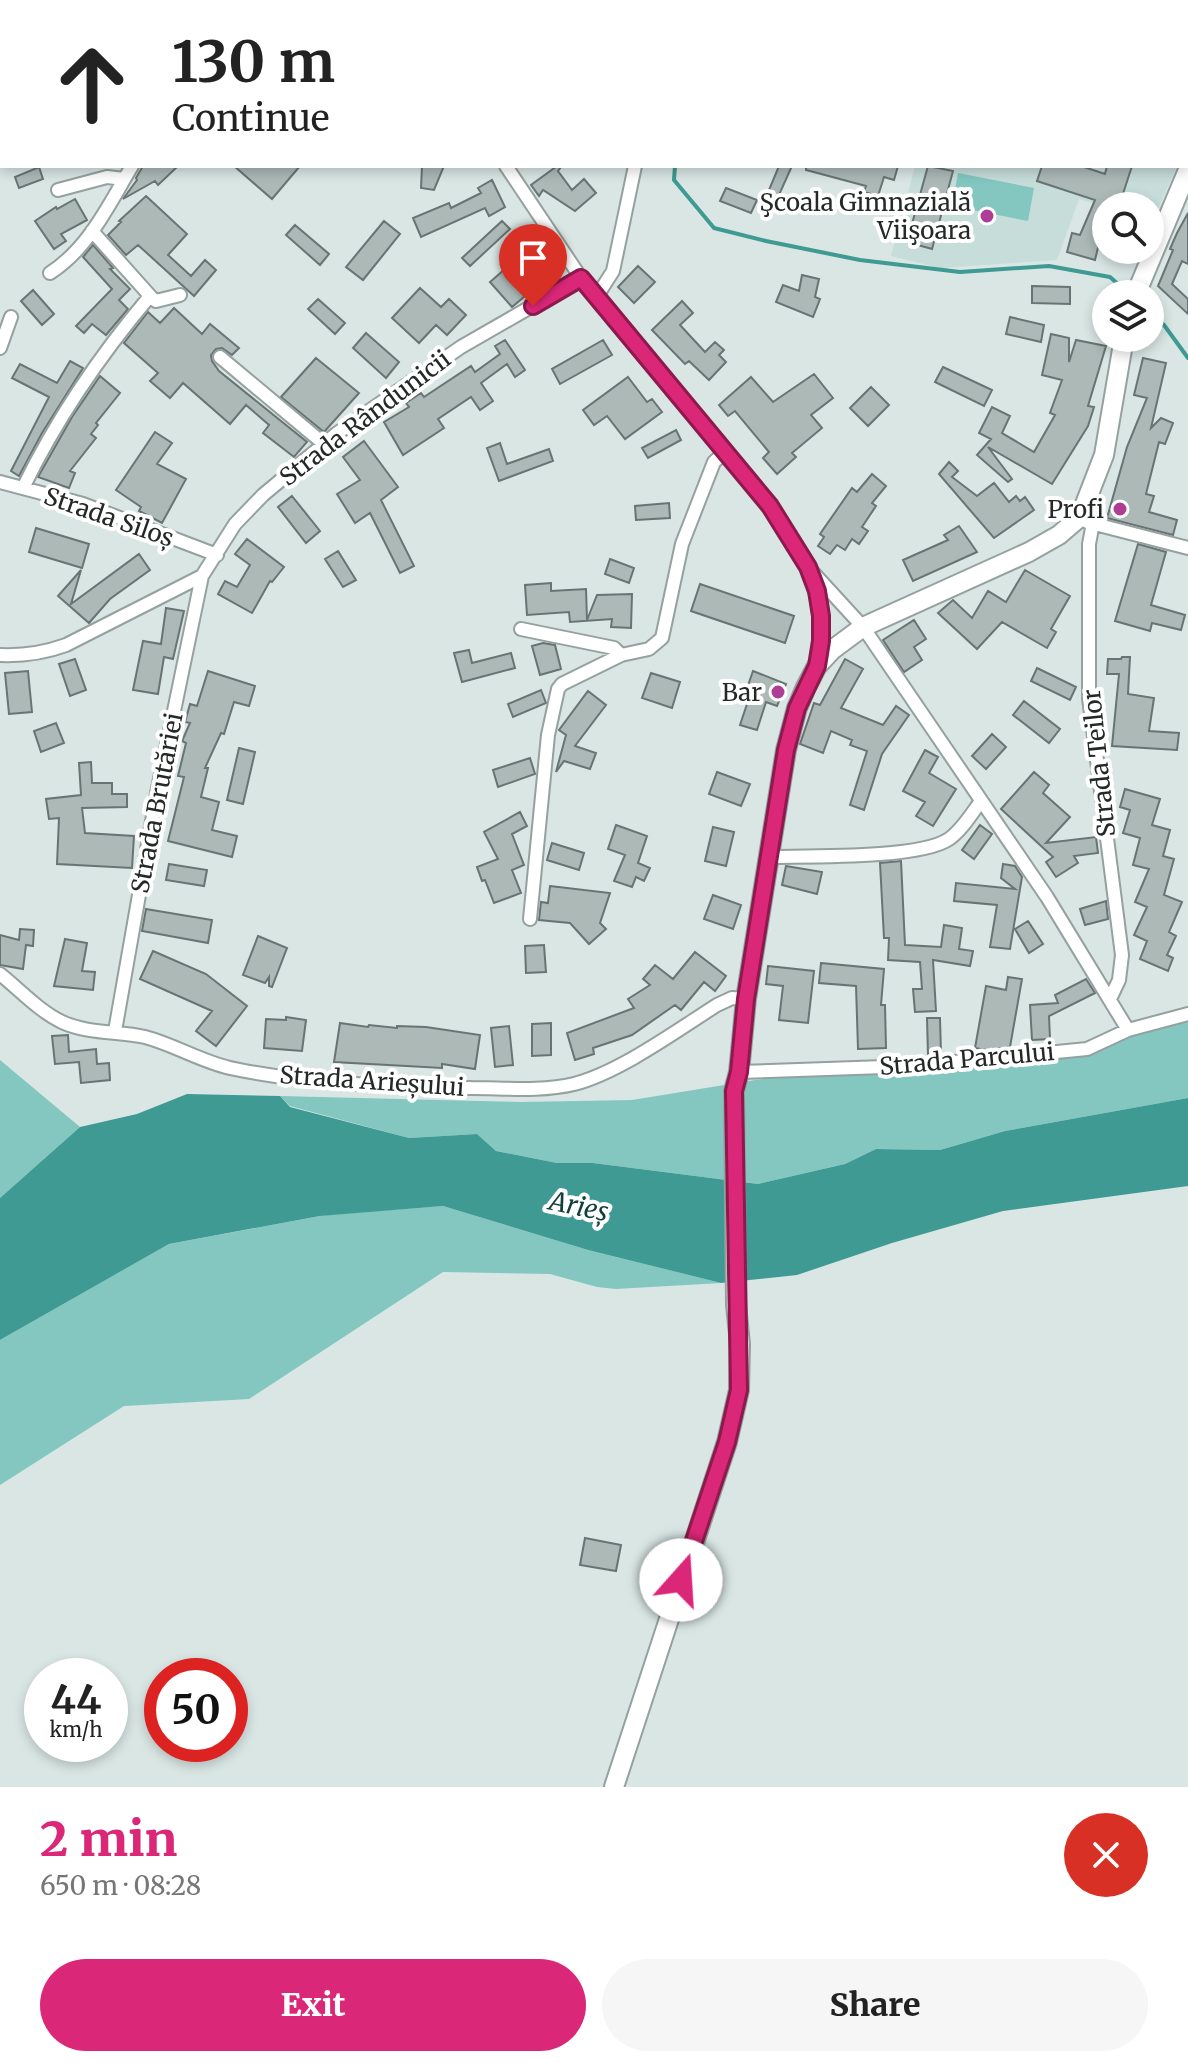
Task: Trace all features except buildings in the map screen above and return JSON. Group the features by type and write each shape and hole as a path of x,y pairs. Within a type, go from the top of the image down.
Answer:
{"main road":[{"path":"1142,280 1188,170"},
{"path":"614,1787 733,1422 739,1390 734,1091 768,857 790,729 797,708 817,666 832,650 863,627 1029,552 1087,520 1104,455 1122,352"}],"street":[{"path":"50,273 70,260 131,168"},
{"path":"507,168 581,278 770,506 808,567 863,627 1047,897 1128,1030"},
{"path":"597,296 613,271 635,168"},
{"path":"58,190 107,177 124,179"},
{"path":"92,231 156,301 180,295"},
{"name":"Strada Rândunicii","path":"0,655 22,656 66,645 202,576 235,524 263,495 324,444 461,347 581,278"},
{"path":"23,488 39,456 86,381 150,296"},
{"path":"0,348 11,317"},
{"path":"220,357 324,444"},
{"path":"530,919 548,735 558,689 562,684 621,655 649,649 662,638 682,544 714,462 724,453"},
{"name":"Strada Siloș","path":"0,482 83,504 217,555"},
{"path":"1087,520 1188,548"},
{"name":"Strada Teilor","path":"1087,520 1089,698 1122,955 1119,980 1110,999"},
{"path":"808,567 817,591 821,616 817,666"},
{"name":"Strada Brutăriei","path":"115,1031 157,793 202,576"},
{"path":"521,629 614,648 621,655"},
{"path":"768,857 869,855 924,848 948,841 981,801"},
{"name":"Strada Arieșului","path":"0,974 51,1016 90,1031 115,1031 173,1045 192,1057 288,1079 416,1087 546,1089 601,1076 717,1005 732,998 746,999"},
{"name":"Strada Parcului","path":"739,1072 913,1066 1087,1049 1128,1030 1188,1014"}],"shaded area":[{"name":"Şcoala Gimnazială Viişoara","path":"914,168 1176,168 1164,195 1164,192 1092,192 1092,203 1079,199 1057,260 940,268 891,256"},
{"path":"958,173 1034,188 1028,221 952,206"},
{"path":"1188,1013 1188,1098 1005,1131 940,1150 876,1149 845,1164 758,1184 593,1163 557,1163 496,1151 477,1134 409,1138 290,1106 280,1096 521,1102 632,1100 755,1080 1081,1047"},
{"path":"0,1060 80,1127 0,1198"},
{"path":"443,1206 588,1250 721,1283 616,1289 550,1274 443,1272 249,1399 124,1406 0,1485 0,1340 169,1244 326,1215"}],"water":[{"name":"Arieș","path":"187,1094 280,1096 290,1107 409,1138 477,1134 496,1151 557,1163 593,1163 758,1184 845,1164 876,1149 940,1150 1005,1131 1188,1098 1188,1186 1003,1211 797,1275 721,1283 588,1250 443,1206 320,1216 169,1244 0,1340 0,1198 80,1127 137,1114"}],"waterway":[{"path":"675,168 674,180 714,228 860,260 960,272 1049,266 1113,280"},
{"path":"1164,325 1188,358"}],"place":[{"name":"Şcoala Gimnazială Viişoara","path":"987,216"},
{"name":"Profi","path":"1120,509"},
{"name":"Bar","path":"778,692"}],"route":[{"path":"533,306 581,278 770,506 808,567 817,591 821,616 817,666 797,708 786,750 734,1091 739,1390 727,1442 681,1580"}]}
